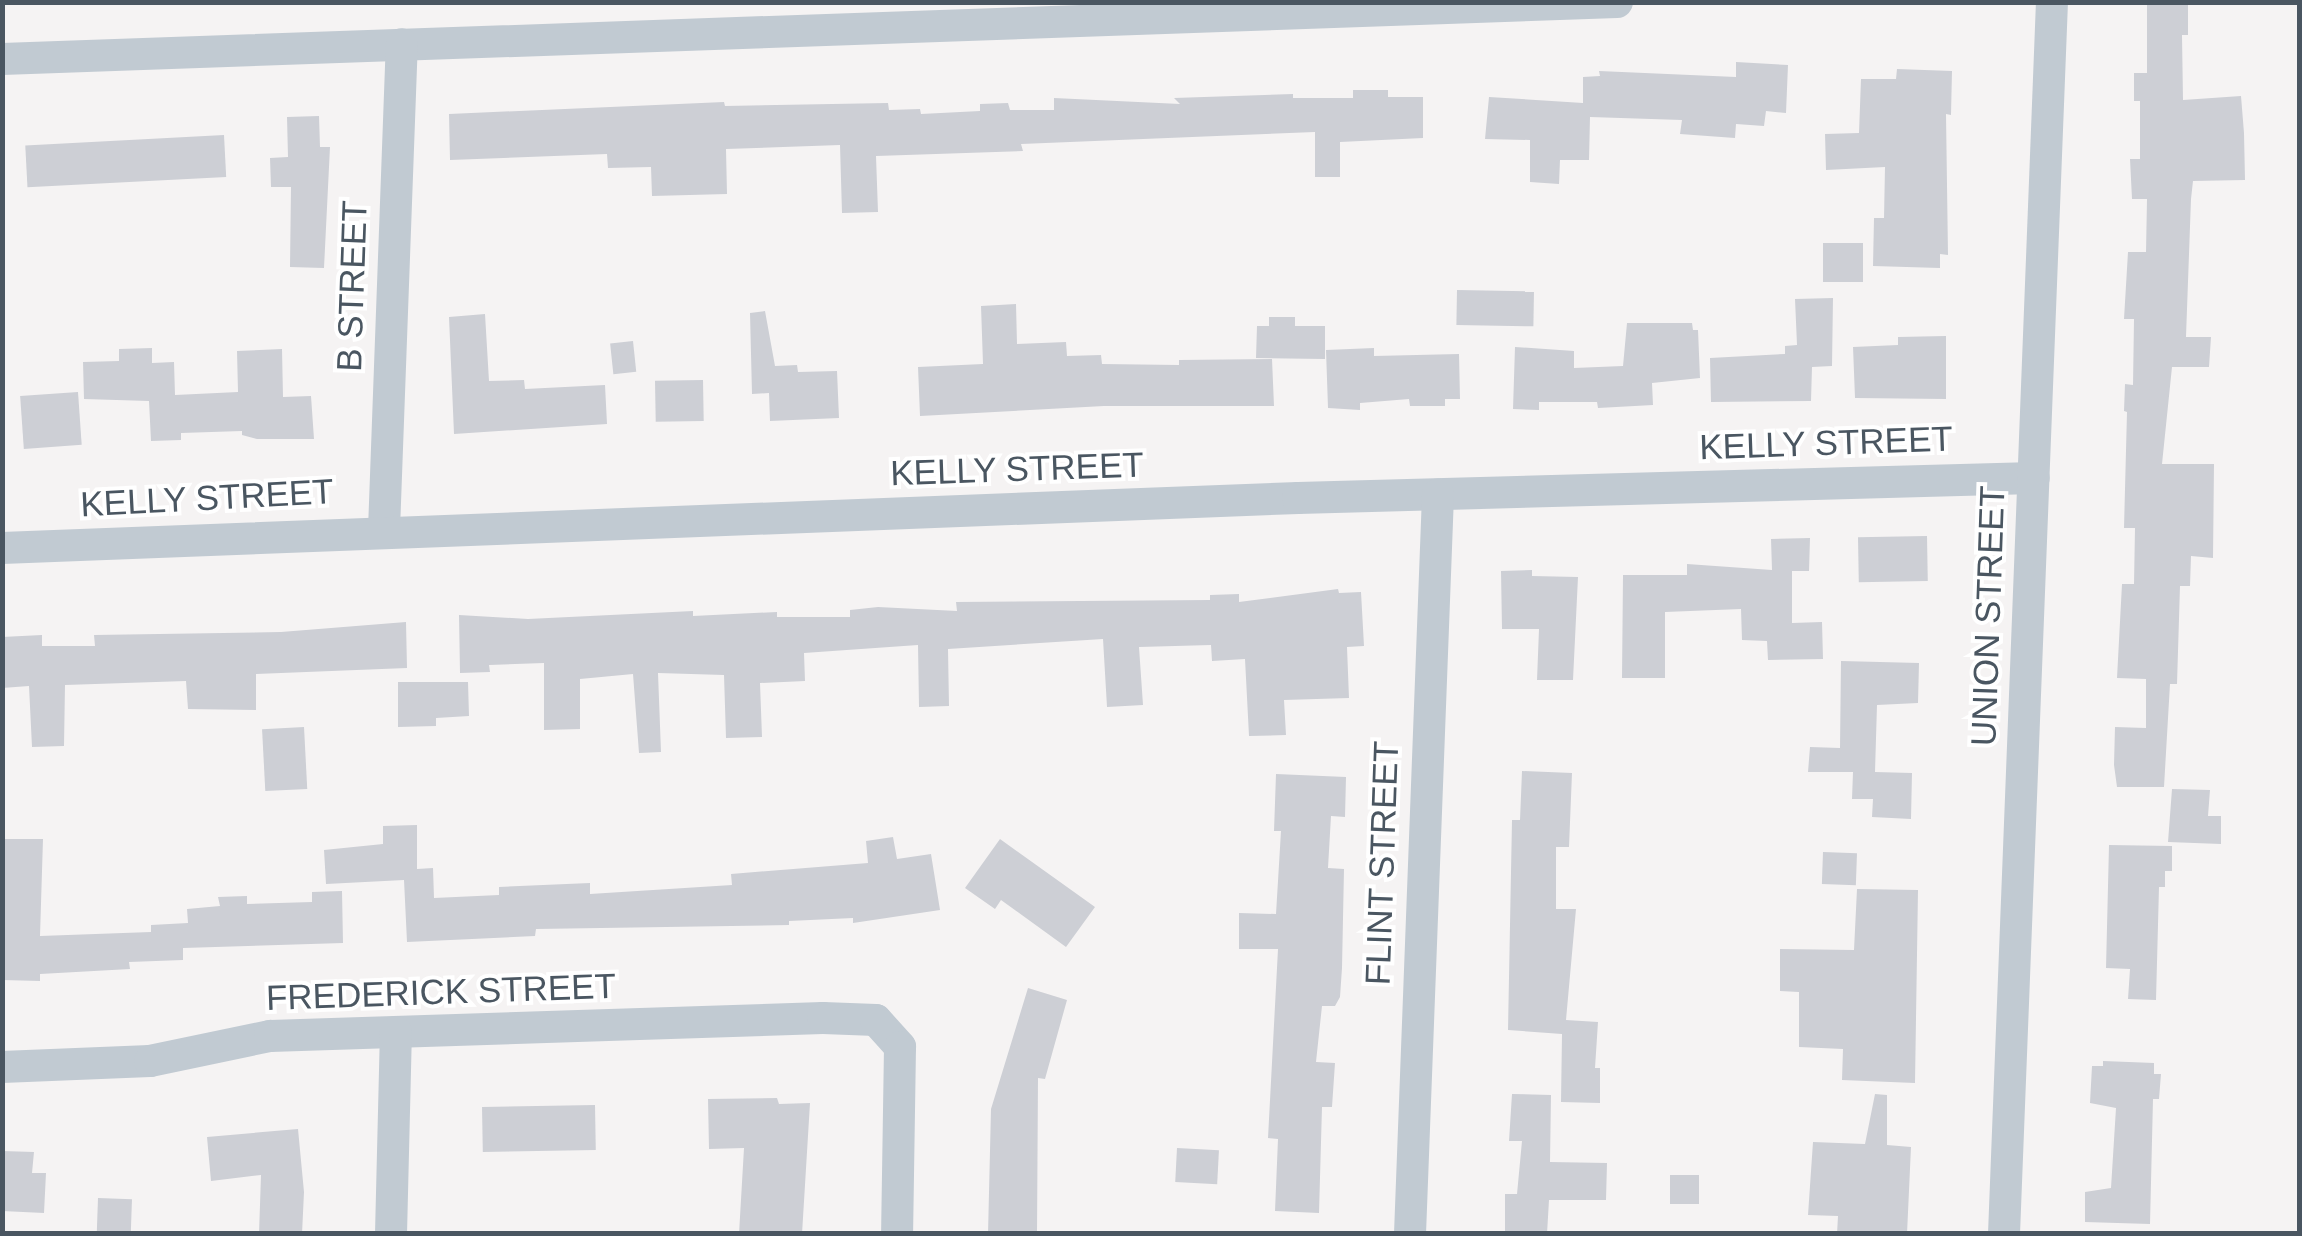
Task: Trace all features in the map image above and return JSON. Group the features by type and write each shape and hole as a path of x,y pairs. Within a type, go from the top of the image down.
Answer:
{"street":[{"path":"2,59 1617,2"},
{"name":"UNION STREET","path":"2004,1234 2052,2"},
{"name":"B STREET","path":"384,530 402,44"},
{"name":"KELLY STREET","path":"2,548 384,530 2034,478"},
{"name":"FLINT STREET","path":"1410,1234 1438,495"},
{"name":"FREDERICK STREET","path":"2,1067 150,1061 270,1036 864,1018 883,1026 900,1047 897,1234"},
{"path":"391,1234 396,1032"}],"building":[{"path":"2147,2 2188,2 2188,35 2182,35 2183,100 2241,96 2245,180 2193,181 2186,337 2211,337 2209,367 2172,367 2162,464 2214,464 2213,558 2191,556 2190,586 2180,586 2177,684 2170,684 2164,787 2117,787 2115,727 2146,728 2146,679 2117,678 2122,584 2134,584 2135,528 2124,528 2124,411 2125,384 2133,385 2134,319 2124,319 2128,252 2146,252 2147,199 2132,199 2130,159 2140,159 2140,101 2134,101 2134,73 2147,73"},
{"path":"1736,62 1788,65 1786,113 1766,111 1764,126 1736,124 1735,138 1680,134 1682,120 1590,117 1589,160 1560,160 1559,184 1530,182 1530,140 1485,139 1489,97 1583,103 1583,77 1600,76 1599,71 1736,77"},
{"path":"1897,69 1952,71 1951,115 1946,114 1948,255 1940,254 1940,268 1873,266 1874,218 1884,218 1885,167 1826,170 1825,134 1859,133 1861,79 1896,79"},
{"path":"1353,90 1388,90 1388,97 1423,97 1423,138 1340,142 1340,177 1315,177 1315,132 1021,144 1023,151 876,156 878,212 842,213 840,145 726,149 727,194 652,196 651,167 608,168 607,154 450,160 449,114 724,102 725,106 888,103 889,110 920,109 921,114 980,111 980,104 1008,103 1010,110 1054,110 1054,98 1180,104 1174,98 1293,94 1293,98 1353,98"},
{"path":"319,116 320,147 330,147 324,268 290,267 291,187 271,187 270,158 288,157 287,117"},
{"path":"224,135 226,177 27,187 25,145"},
{"path":"1823,243 1863,243 1863,282 1823,282"},
{"path":"1457,290 1534,291 1533,326 1456,325"},
{"path":"1833,298 1832,366 1812,367 1811,401 1711,402 1710,358 1785,354 1785,346 1797,345 1795,299"},
{"path":"1016,304 1017,344 1066,342 1067,356 1101,355 1102,364 1179,365 1179,360 1272,359 1274,406 1104,406 920,416 918,367 983,364 981,306"},
{"path":"765,311 775,366 797,365 798,372 837,371 839,418 770,421 769,393 752,394 750,313"},
{"path":"485,314 489,381 524,380 525,389 605,385 607,424 454,434 449,317"},
{"path":"1269,317 1295,317 1295,326 1325,326 1325,359 1256,358 1257,326 1269,326"},
{"path":"1627,323 1692,323 1693,330 1698,330 1700,378 1652,383 1653,405 1598,408 1597,402 1539,402 1539,410 1513,409 1515,347 1574,351 1574,368 1623,366"},
{"path":"1946,336 1946,399 1855,398 1853,347 1898,345 1898,337"},
{"path":"633,341 636,372 613,374 610,343"},
{"path":"152,348 152,363 174,362 175,395 238,392 237,351 282,349 283,397 311,396 314,439 257,439 242,435 242,431 181,433 181,440 151,441 149,401 84,399 83,362 119,361 119,349"},
{"path":"1374,348 1374,356 1459,354 1460,399 1445,399 1445,406 1410,406 1409,399 1360,403 1360,410 1328,408 1326,350"},
{"path":"703,380 704,421 656,422 655,381"},
{"path":"78,392 82,445 24,449 20,396"},
{"path":"1927,536 1928,581 1859,582 1858,537"},
{"path":"1810,538 1809,571 1792,571 1792,623 1822,622 1823,659 1768,660 1767,641 1742,640 1741,609 1665,612 1665,678 1622,678 1623,575 1687,575 1687,564 1772,570 1771,539"},
{"path":"1532,570 1532,576 1578,577 1573,680 1537,680 1539,629 1502,629 1501,571"},
{"path":"1338,589 1339,593 1361,592 1364,646 1347,647 1349,698 1284,700 1286,735 1249,736 1245,659 1212,661 1211,645 1139,647 1143,705 1107,707 1103,639 948,649 949,706 919,707 918,645 804,653 805,681 760,683 762,737 726,738 724,675 658,673 661,752 639,753 633,674 580,679 580,729 544,730 544,663 489,665 490,672 460,673 459,615 528,619 693,611 693,616 777,612 777,617 850,617 850,610 878,607 957,611 956,602 1210,600 1210,595 1239,594 1239,602"},
{"path":"406,622 407,668 256,674 256,710 188,709 186,681 65,685 64,746 32,747 29,686 2,688 2,637 42,635 42,646 95,646 94,635 281,632"},
{"path":"1841,661 1919,663 1918,703 1877,705 1875,772 1912,773 1911,819 1872,817 1873,799 1852,799 1853,772 1808,772 1810,747 1840,748"},
{"path":"398,682 468,682 469,716 436,718 436,726 398,727"},
{"path":"304,727 307,789 265,791 262,729"},
{"path":"1522,771 1572,773 1569,847 1556,847 1556,909 1576,909 1566,1020 1598,1022 1595,1068 1600,1068 1600,1103 1561,1102 1562,1034 1508,1030 1512,820 1520,820"},
{"path":"1276,774 1346,777 1345,817 1331,816 1328,868 1344,869 1342,968 1340,997 1335,1006 1322,1006 1316,1062 1335,1063 1332,1107 1322,1107 1319,1213 1275,1211 1278,1139 1268,1138 1278,949 1239,949 1239,913 1276,914 1281,831 1274,831"},
{"path":"2172,789 2210,790 2208,816 2221,816 2221,844 2168,842"},
{"path":"417,825 417,869 433,868 434,898 499,895 499,887 590,883 590,894 732,885 731,874 868,863 866,841 893,837 897,859 931,854 940,910 853,923 853,918 789,921 789,925 536,929 535,936 407,942 404,880 326,884 324,850 383,844 383,826"},
{"path":"2,839 43,839 40,936 151,932 151,925 188,923 187,909 220,906 218,897 247,896 247,904 312,902 312,892 342,891 343,943 183,948 183,960 129,962 130,969 40,974 40,981 2,980"},
{"path":"1000,839 1095,907 1066,947 1001,900 995,909 965,888"},
{"path":"2109,845 2172,846 2172,871 2165,871 2165,887 2159,887 2156,1000 2128,999 2130,969 2106,968"},
{"path":"1823,852 1857,853 1856,885 1822,884"},
{"path":"1857,889 1918,890 1915,1083 1842,1080 1843,1049 1799,1047 1799,992 1780,991 1780,949 1854,950"},
{"path":"1028,988 1067,1000 1045,1079 1038,1078 1037,1234 988,1234 991,1109"},
{"path":"2103,1061 2154,1063 2154,1074 2161,1074 2159,1099 2153,1099 2150,1224 2085,1222 2085,1192 2111,1188 2116,1108 2090,1103 2092,1066 2103,1066"},
{"path":"1512,1094 1551,1095 1550,1162 1607,1163 1606,1200 1549,1200 1547,1234 1505,1234 1505,1194 1517,1194 1522,1141 1509,1141"},
{"path":"1875,1094 1887,1095 1887,1145 1911,1147 1907,1234 1837,1234 1838,1216 1808,1215 1813,1142 1865,1144"},
{"path":"777,1098 779,1104 810,1103 802,1234 739,1234 744,1148 709,1149 708,1099"},
{"path":"595,1105 596,1150 483,1152 482,1107"},
{"path":"298,1129 304,1192 302,1234 259,1234 261,1175 211,1181 207,1137"},
{"path":"1177,1148 1219,1150 1217,1184 1175,1182"},
{"path":"2,1151 34,1152 32,1173 46,1173 44,1213 2,1211"},
{"path":"1670,1175 1699,1175 1699,1204 1670,1204"},
{"path":"98,1198 132,1199 131,1234 97,1234"}]}
